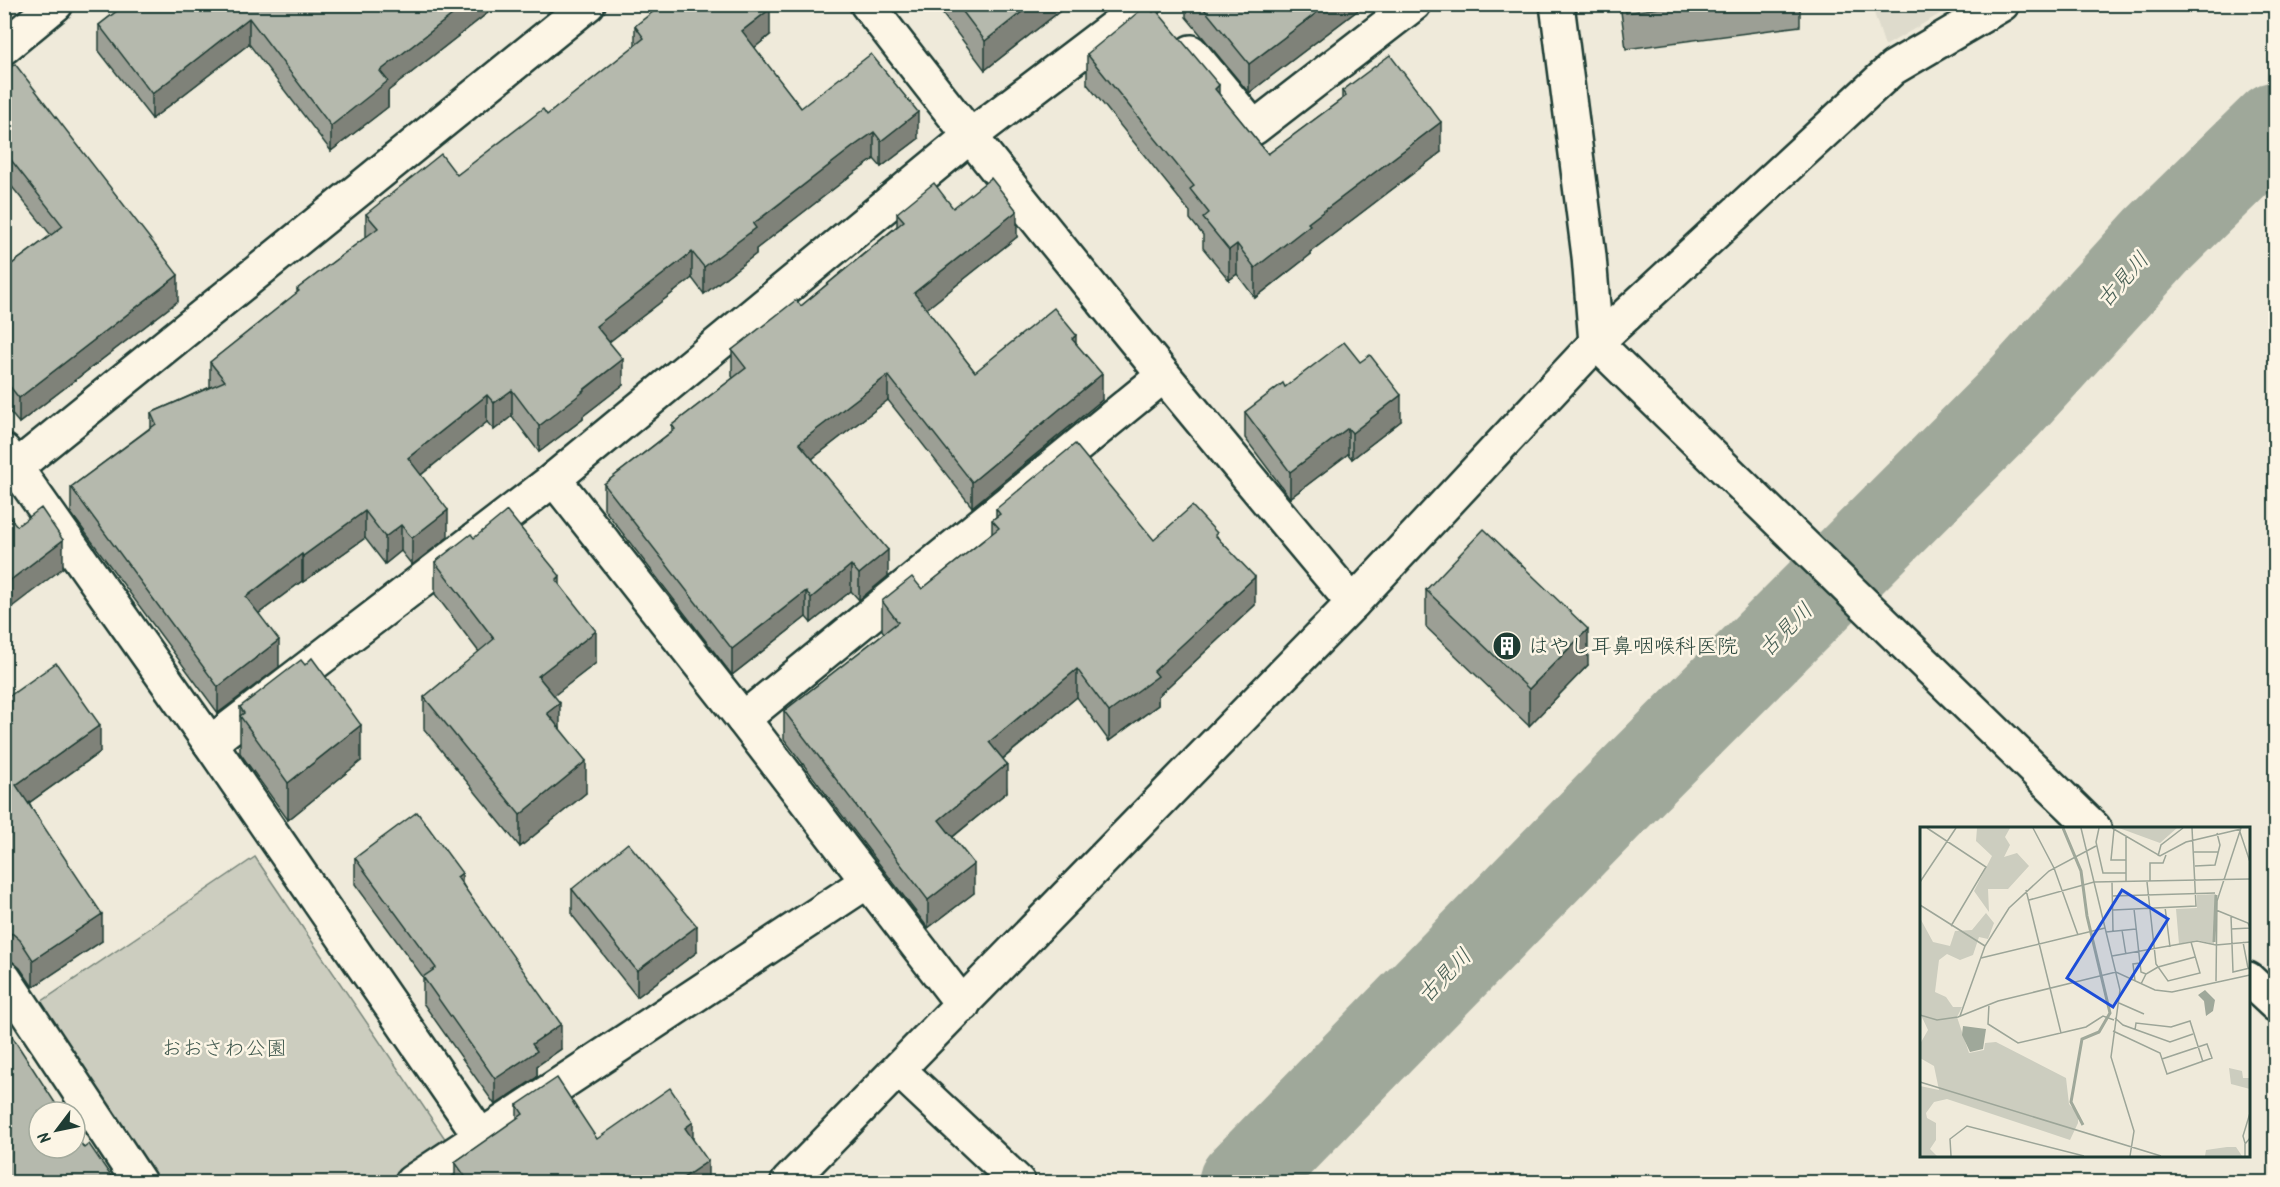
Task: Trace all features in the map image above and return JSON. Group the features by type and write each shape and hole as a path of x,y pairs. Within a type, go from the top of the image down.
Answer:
{"street":[{"path":"4,47 57,4"},
{"path":"481,1137 210,743 8,466 588,4"},
{"path":"867,4 969,137 1163,376 1353,603"},
{"path":"210,743 554,479 969,137 1159,16 1254,128 1414,4"},
{"path":"1557,4 1589,256 1596,344 2093,827"},
{"path":"788,1182 1353,603 1596,344 1893,68 2002,4"},
{"path":"743,719 1163,376"},
{"path":"554,479 743,719 963,1005"},
{"path":"412,1182 868,881"},
{"path":"4,978 139,1182"},
{"path":"2250,981 2276,1005"},
{"path":"899,1070 1018,1182"}],"shaded area":[{"path":"1871,4 1955,4 1955,5 1885,46"}],"green space":[{"name":"おおさわ公園","path":"255,857 446,1140 384,1182 155,1182 35,1006"}],"building":[{"path":"126,4 466,4 380,71 388,81 331,126 249,18 152,94 99,25"},
{"path":"663,4 766,4 770,9 742,31 801,108 871,54 918,112 881,141 874,132 854,146 753,224 756,228 704,267 692,252 596,326 623,359 539,426 512,390 494,403 487,395 408,458 448,510 412,538 401,525 385,537 365,511 303,556 302,554 246,597 279,640 218,687 71,487 156,424 151,413 225,381 210,362 299,291 297,289 378,228 366,214 441,154 457,175 543,109 547,115 644,38 635,26"},
{"path":"957,4 1032,4 985,41"},
{"path":"1200,4 1328,4 1249,64"},
{"path":"1625,4 1687,4 1626,13"},
{"path":"1147,5 1153,12 1156,10 1219,85 1215,89 1268,154 1346,96 1342,91 1390,55 1441,122 1308,223 1310,225 1255,268 1237,244 1229,250 1203,218 1209,213 1190,189 1194,186 1087,54"},
{"path":"15,64 178,275 19,398 4,379 4,270 63,226 4,151 4,72"},
{"path":"991,178 1017,211 914,293 975,372 1054,308 1076,335 1072,339 1102,374 972,482 888,375 799,443 888,550 859,574 851,565 811,598 806,591 732,649 604,484 675,429 672,425 746,368 732,350 796,300 801,306 904,221 897,213 934,183 953,208"},
{"path":"1344,342 1360,362 1370,355 1401,395 1352,433 1348,428 1290,472 1245,412 1283,383 1285,387"},
{"path":"1075,444 1154,540 1192,506 1217,533 1215,535 1255,577 1154,671 1158,676 1109,712 1077,669 989,742 1007,764 939,820 974,864 928,900 784,711 898,622 882,601 912,577 922,589 999,528 992,520 1000,514 996,509"},
{"path":"41,508 63,540 4,585 4,511 17,526"},
{"path":"507,511 560,576 556,580 596,631 538,676 560,703 547,713 586,761 520,815 424,697 494,639 435,562 471,534 474,538"},
{"path":"1484,529 1588,629 1529,689 1426,590"},
{"path":"312,658 361,725 288,783 240,716 244,713 240,707 301,660 305,665"},
{"path":"56,663 100,725 16,785 102,914 33,960 20,940 13,934 4,932 4,700"},
{"path":"417,812 462,873 457,877 561,1024 532,1044 537,1051 495,1079 423,977 436,968 355,858"},
{"path":"628,843 697,926 637,971 572,889"},
{"path":"4,1024 53,1100 27,1100 27,1160 87,1160 89,1144 115,1182 4,1182"},
{"path":"557,1078 597,1139 670,1088 693,1122 685,1128 708,1161 677,1182 469,1182 455,1162 523,1114 517,1105"}],"waterway":[{"name":"古見川","path":"1242,1182 1634,780 2007,406 2157,241 2276,125"}],"place":[{"name":"はやし耳鼻咽喉科医院","path":"1507,646"}]}
